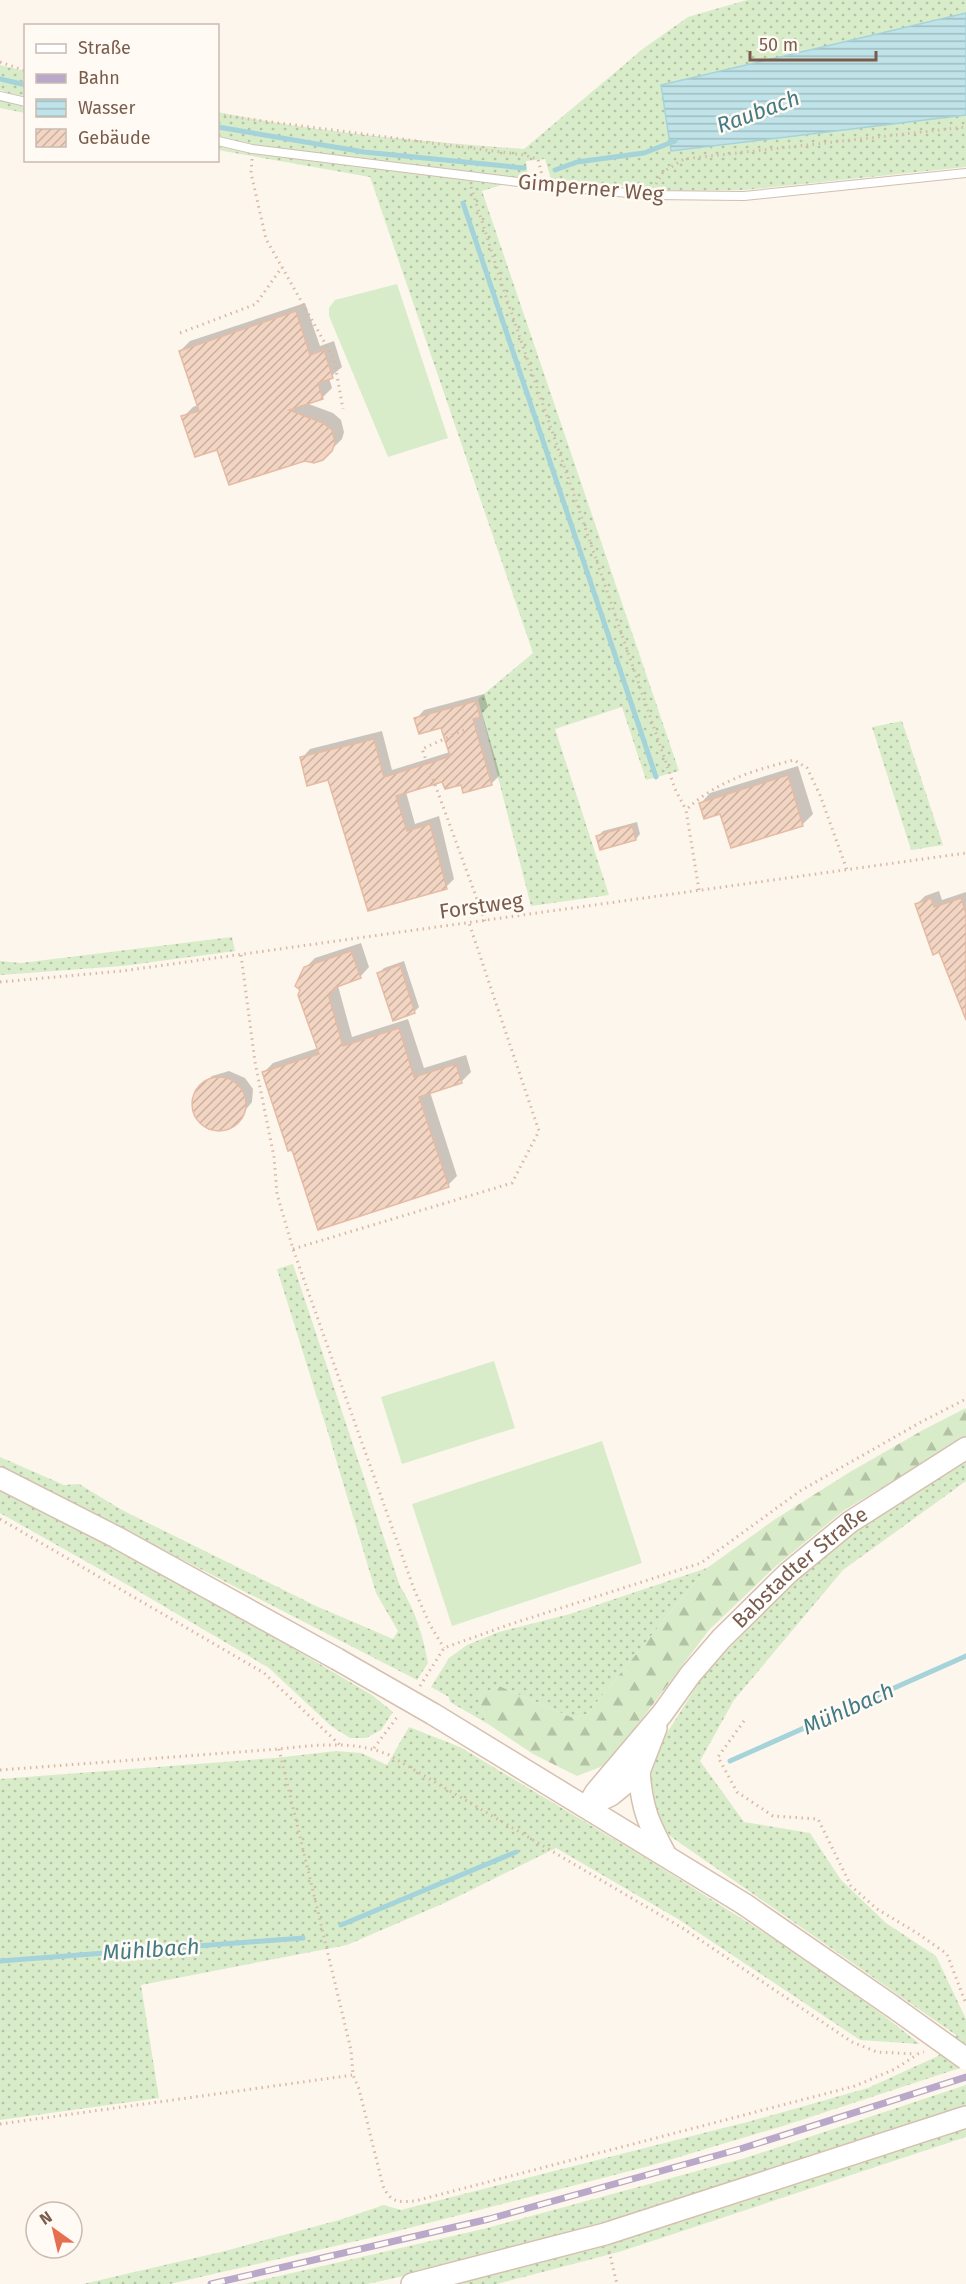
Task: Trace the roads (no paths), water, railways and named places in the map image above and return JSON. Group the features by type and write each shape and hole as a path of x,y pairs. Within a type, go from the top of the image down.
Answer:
{"street":[{"name":"Babstadter Straße","path":"587,1807 619,1762 662,1714 690,1675 721,1639 788,1573 850,1522 966,1448"},
{"path":"0,1478 116,1537 433,1714 744,1904 966,2059"},
{"name":"Babstadter Straße","path":"662,1714 639,1772 641,1801 650,1826 665,1855"},
{"name":"Babstadter Straße","path":"587,1807 611,1795 639,1772"},
{"path":"412,2284 605,2234 966,2117"}],"lane":[{"path":"0,96 24,102"},
{"name":"Gimperner Weg","path":"219,141 252,148 468,176 650,195 744,196 966,173"}],"water":[{"path":"966,13 966,115 671,151 661,85"}],"waterway":[{"name":"Raubach","path":"0,79 24,85"},
{"name":"Raubach","path":"219,127 364,152 524,168"},
{"name":"Raubach","path":"555,170 577,162 644,153 675,141"},
{"path":"463,203 656,777"},
{"name":"Mühlbach","path":"730,1761 966,1656"},
{"name":"Mühlbach","path":"341,1925 516,1852"},
{"name":"Mühlbach","path":"0,1961 303,1938"}],"railway":[{"path":"211,2284 489,2219 740,2149 966,2077"}]}
